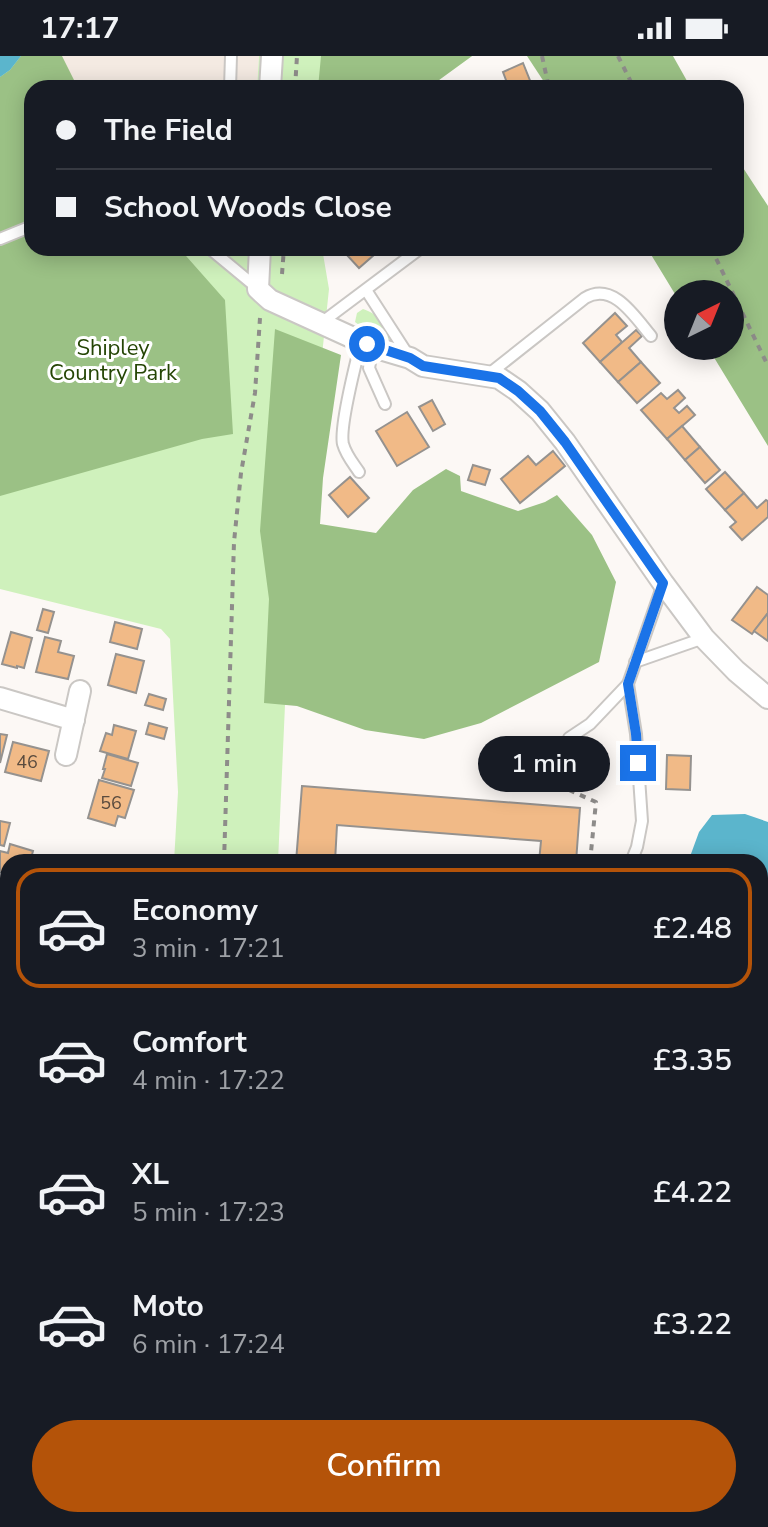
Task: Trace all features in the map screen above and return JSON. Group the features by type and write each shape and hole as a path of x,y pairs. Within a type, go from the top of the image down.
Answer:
{"street":[{"path":"270,80 272,56"},
{"path":"260,256 258,289 270,300 423,366 499,378 518,391 540,411 580,462 704,638 768,698"},
{"path":"66,755 80,691"},
{"path":"0,698 74,720"}],"lane":[{"path":"230,80 231,56"},
{"path":"0,239 24,229"},
{"path":"221,256 258,289"},
{"path":"321,323 411,256"},
{"path":"366,290 410,358"},
{"path":"487,375 598,292 606,293 626,306 651,336"},
{"path":"367,344 369,368 385,404"},
{"path":"359,472 349,459 342,441 353,375 367,344"},
{"path":"569,738 590,724 628,684 663,583"},
{"path":"635,662 704,638"},
{"path":"628,684 636,734 642,821 634,854"}],"path":[{"path":"296,80 297,56"},
{"path":"542,56 547,80"},
{"path":"618,56 630,80"},
{"path":"715,256 768,366"},
{"path":"224,854 234,542 241,473 255,393 261,318 258,289"},
{"path":"569,790 596,802 591,854"}],"shaded area":[{"path":"39,56 259,56 258,80 51,80"}],"green space":[{"name":"Shipley Country Park","path":"0,56 39,56 34,80 24,80 24,256 323,256 329,289 285,705 278,854 174,854 178,792 170,639 161,629 0,589"},
{"path":"21,56 62,56 74,80 24,80 24,256 186,256 225,300 233,434 202,439 0,496 0,77"},
{"path":"259,56 472,56 439,80 258,80"},
{"path":"321,56 472,56 439,80 319,80"},
{"path":"527,56 673,56 686,80 543,80"},
{"path":"744,169 768,206 768,446 716,360 744,360 744,280 666,280 652,256 744,256"},
{"path":"363,309 382,321 389,342 380,340 355,322 357,313"},
{"path":"275,329 341,355 323,478 320,524 376,533 413,490 446,469 460,476 461,491 518,511 557,495 592,535 616,582 599,662 481,723 424,739 365,730 297,706 264,703 269,599 260,531"}],"water":[{"path":"0,56 21,56 0,77"},
{"path":"745,814 768,822 768,854 691,854 699,832 712,815"}],"building":[{"path":"523,63 530,80 506,80 503,72"},
{"path":"348,256 373,256 359,268"},
{"path":"615,313 627,326 616,335 622,342 600,362 583,343"},
{"path":"636,330 642,336 629,348 641,362 618,382 600,362"},
{"path":"641,362 660,383 637,403 618,382"},
{"path":"678,390 685,398 674,408 679,413 687,406 695,415 667,439 641,410 661,393 667,399"},
{"path":"432,400 445,424 433,431 419,407"},
{"path":"407,412 429,447 397,466 376,431"},
{"path":"682,426 700,447 685,460 667,439"},
{"path":"700,447 720,470 705,483 685,460"},
{"path":"553,451 565,466 520,503 501,479 528,456 536,465"},
{"path":"473,465 490,470 485,485 468,480"},
{"path":"725,472 744,493 725,510 706,489"},
{"path":"350,477 369,498 348,517 329,495"},
{"path":"744,493 757,508 768,501 768,517 742,540 730,527 736,522 725,510"},
{"path":"757,587 768,595 768,613 752,634 732,620"},
{"path":"43,609 54,612 48,633 37,630"},
{"path":"768,613 768,641 754,631"},
{"path":"115,622 142,629 137,649 110,642"},
{"path":"11,632 32,638 24,668 2,664"},
{"path":"45,637 61,641 58,652 74,656 68,679 36,672"},
{"path":"116,654 144,661 136,693 108,685"},
{"path":"149,694 166,699 163,710 145,705"},
{"path":"149,723 167,728 164,739 146,734"},
{"path":"114,725 136,731 128,759 100,751 106,733 112,735"},
{"path":"0,734 7,735 0,763"},
{"path":"13,742 49,751 41,781 5,772"},
{"path":"107,754 138,763 131,786 102,778"},
{"path":"667,755 691,756 690,790 666,789"},
{"path":"99,780 134,790 125,818 118,816 115,826 88,818"},
{"path":"302,786 580,808 577,854 540,854 541,841 337,825 335,854 297,854"},
{"path":"0,821 10,823 4,846 0,845"},
{"path":"10,844 33,851 32,854 0,854 0,851 8,853"}],"route":[{"path":"367,344 410,358 423,366 499,378 518,391 540,411 565,442 663,583 628,684 638,763"}]}
